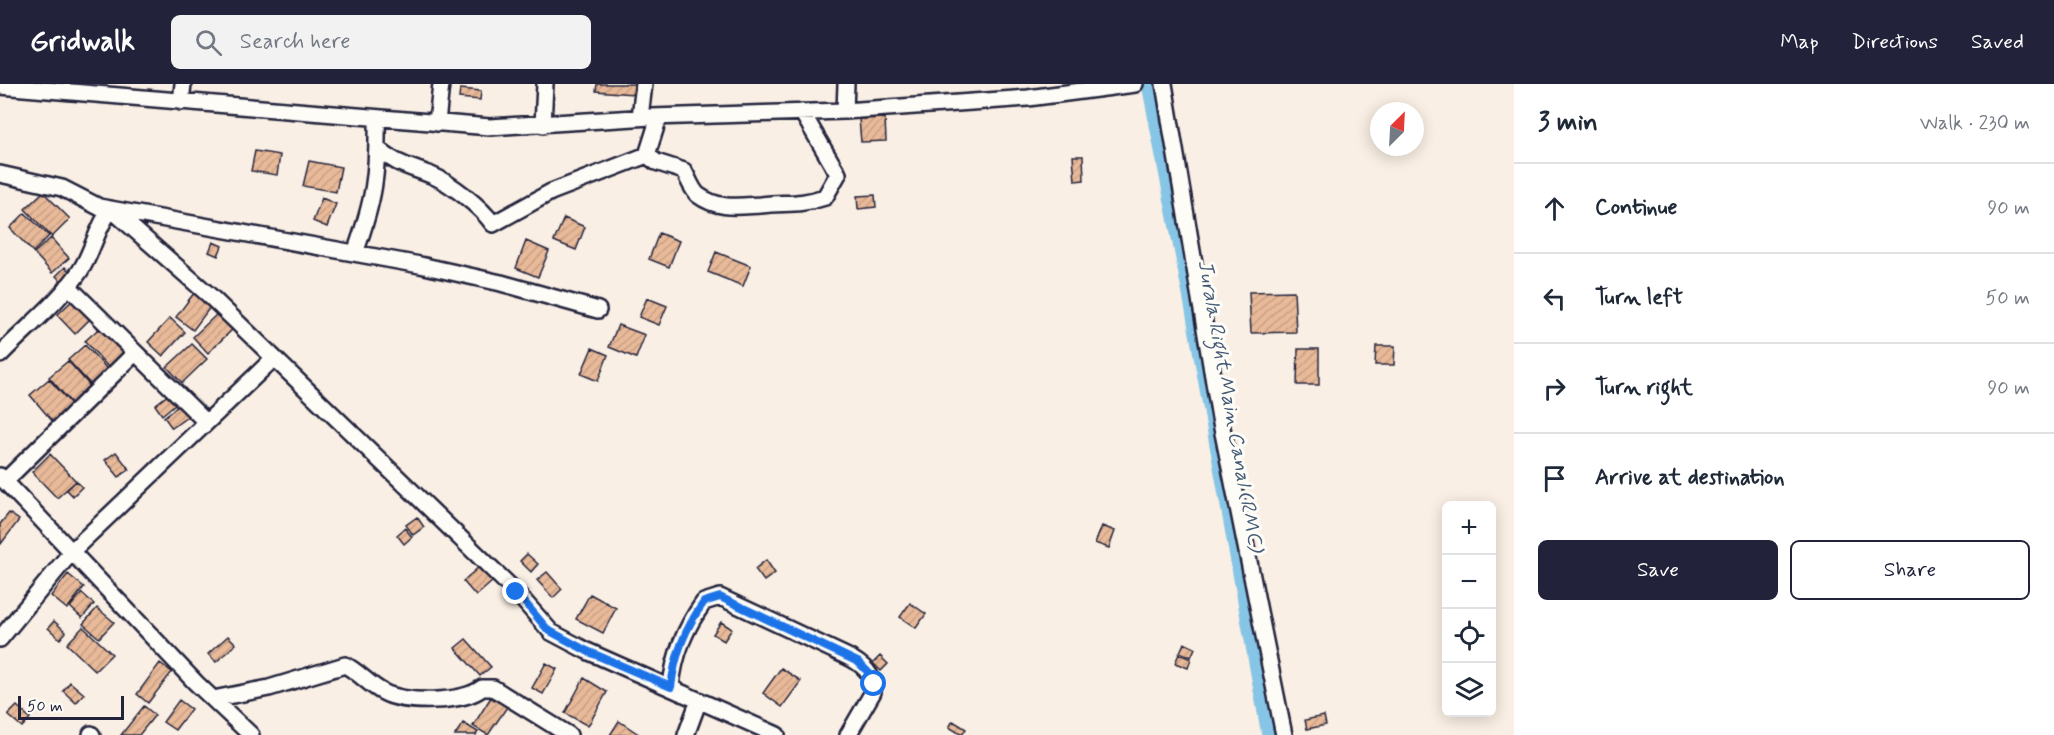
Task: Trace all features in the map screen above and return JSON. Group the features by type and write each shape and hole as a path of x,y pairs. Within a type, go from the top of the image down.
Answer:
{"street":[{"path":"181,102 183,84"},
{"path":"437,123 441,84"},
{"path":"543,124 545,84"},
{"path":"640,117 644,84"},
{"path":"845,111 846,84"},
{"path":"0,86 490,127 640,117 845,111 1028,91 1107,88 1135,84"},
{"path":"1164,84 1220,418 1284,735"},
{"path":"646,156 656,162 684,171 696,193 713,203 740,208 761,204 792,206 811,201 825,196 838,174 802,112"},
{"path":"646,156 659,117"},
{"path":"355,254 374,195 378,149 377,118"},
{"path":"378,149 404,167 433,176 445,183 476,205 493,224 551,192 646,156"},
{"path":"0,174 62,189 94,205 111,209 159,216 501,283 598,310"},
{"path":"0,355 81,270 101,223 111,209"},
{"path":"111,209 194,282 516,592 548,630 587,651 777,735"},
{"path":"68,286 206,422"},
{"path":"135,353 3,479 213,699 251,735"},
{"path":"0,639 73,550 273,359"},
{"path":"671,687 675,657 686,630 704,602 720,597 846,656 864,667 874,684 873,692 848,735"},
{"path":"213,699 262,690 345,665 381,692 391,695 442,700 475,694 482,688 493,688 569,735"},
{"path":"686,735 699,700"}],"building":[{"path":"597,84 634,84 633,94 596,91"},
{"path":"460,89 481,91 480,100 459,98"},
{"path":"885,118 886,141 861,142 859,119"},
{"path":"255,151 280,155 277,175 251,171"},
{"path":"1073,156 1083,156 1084,180 1075,181"},
{"path":"309,161 341,167 336,192 303,186"},
{"path":"43,192 70,219 52,237 25,209"},
{"path":"875,195 876,207 858,209 857,196"},
{"path":"322,198 336,204 327,227 313,221"},
{"path":"25,213 49,236 33,252 10,228"},
{"path":"564,218 585,227 576,250 554,241"},
{"path":"659,233 679,241 669,267 649,259"},
{"path":"51,238 69,258 52,273 34,253"},
{"path":"526,241 549,251 538,277 516,268"},
{"path":"213,242 222,246 218,256 209,252"},
{"path":"716,252 751,266 743,286 708,272"},
{"path":"65,267 71,273 62,282 56,276"},
{"path":"1294,291 1296,332 1251,333 1249,292"},
{"path":"194,293 211,306 193,330 176,317"},
{"path":"75,298 93,316 75,334 57,315"},
{"path":"647,298 667,306 659,325 639,317"},
{"path":"218,313 233,329 208,353 193,337"},
{"path":"170,318 185,332 163,356 148,342"},
{"path":"104,324 127,351 108,367 85,341"},
{"path":"618,325 645,335 636,358 609,347"},
{"path":"192,344 207,359 182,383 167,367"},
{"path":"85,345 109,371 92,386 68,360"},
{"path":"1376,346 1395,346 1394,365 1375,365"},
{"path":"592,348 608,355 598,381 581,374"},
{"path":"1298,349 1319,349 1319,385 1297,385"},
{"path":"68,361 91,387 72,404 49,377"},
{"path":"49,379 72,405 53,422 30,395"},
{"path":"173,391 180,400 162,415 155,405"},
{"path":"182,403 191,414 172,428 164,417"},
{"path":"116,452 129,469 119,477 105,460"},
{"path":"50,454 76,481 57,498 32,472"},
{"path":"76,481 82,487 73,496 67,490"},
{"path":"9,513 19,520 1,544 0,524"},
{"path":"417,517 424,527 413,535 406,525"},
{"path":"1102,526 1115,531 1109,548 1095,543"},
{"path":"405,528 412,537 404,544 397,535"},
{"path":"527,554 538,564 531,572 520,561"},
{"path":"766,560 775,573 764,581 755,569"},
{"path":"480,566 493,581 476,596 463,581"},
{"path":"547,572 562,589 553,598 537,580"},
{"path":"68,574 84,587 67,609 51,596"},
{"path":"82,593 94,604 82,618 70,607"},
{"path":"590,594 616,608 603,633 576,619"},
{"path":"910,603 926,614 916,628 900,617"},
{"path":"97,608 114,622 99,638 83,624"},
{"path":"54,621 66,632 60,639 48,628"},
{"path":"721,622 732,629 724,641 713,634"},
{"path":"83,627 112,654 95,671 67,644"},
{"path":"228,636 236,644 216,662 208,654"},
{"path":"466,639 491,667 480,676 455,648"},
{"path":"1184,643 1195,648 1191,657 1180,652"},
{"path":"1179,654 1191,659 1188,668 1175,663"},
{"path":"880,656 888,664 881,671 873,663"},
{"path":"160,663 172,672 148,703 137,694"},
{"path":"546,663 557,669 543,694 532,688"},
{"path":"781,668 801,681 782,707 763,693"},
{"path":"584,678 607,692 588,726 565,713"},
{"path":"70,682 84,694 76,703 63,691"},
{"path":"491,697 507,707 488,735 473,726"},
{"path":"179,700 191,709 175,730 163,722"},
{"path":"17,706 30,718 22,727 8,715"},
{"path":"144,706 155,715 139,735 121,735"},
{"path":"1324,716 1326,725 1307,729 1305,720"},
{"path":"619,721 640,735 610,735"},
{"path":"953,721 966,729 962,735 949,727"},
{"path":"463,723 478,732 476,735 455,735"}],"waterway":[{"name":"Jurala Right Main Canal (RMC)","path":"1149,84 1192,305 1269,735"}],"route":[{"path":"516,592 544,622 548,630 587,651 671,687 675,657 686,630 704,602 710,598 720,597 858,662 870,674 874,684"}]}
